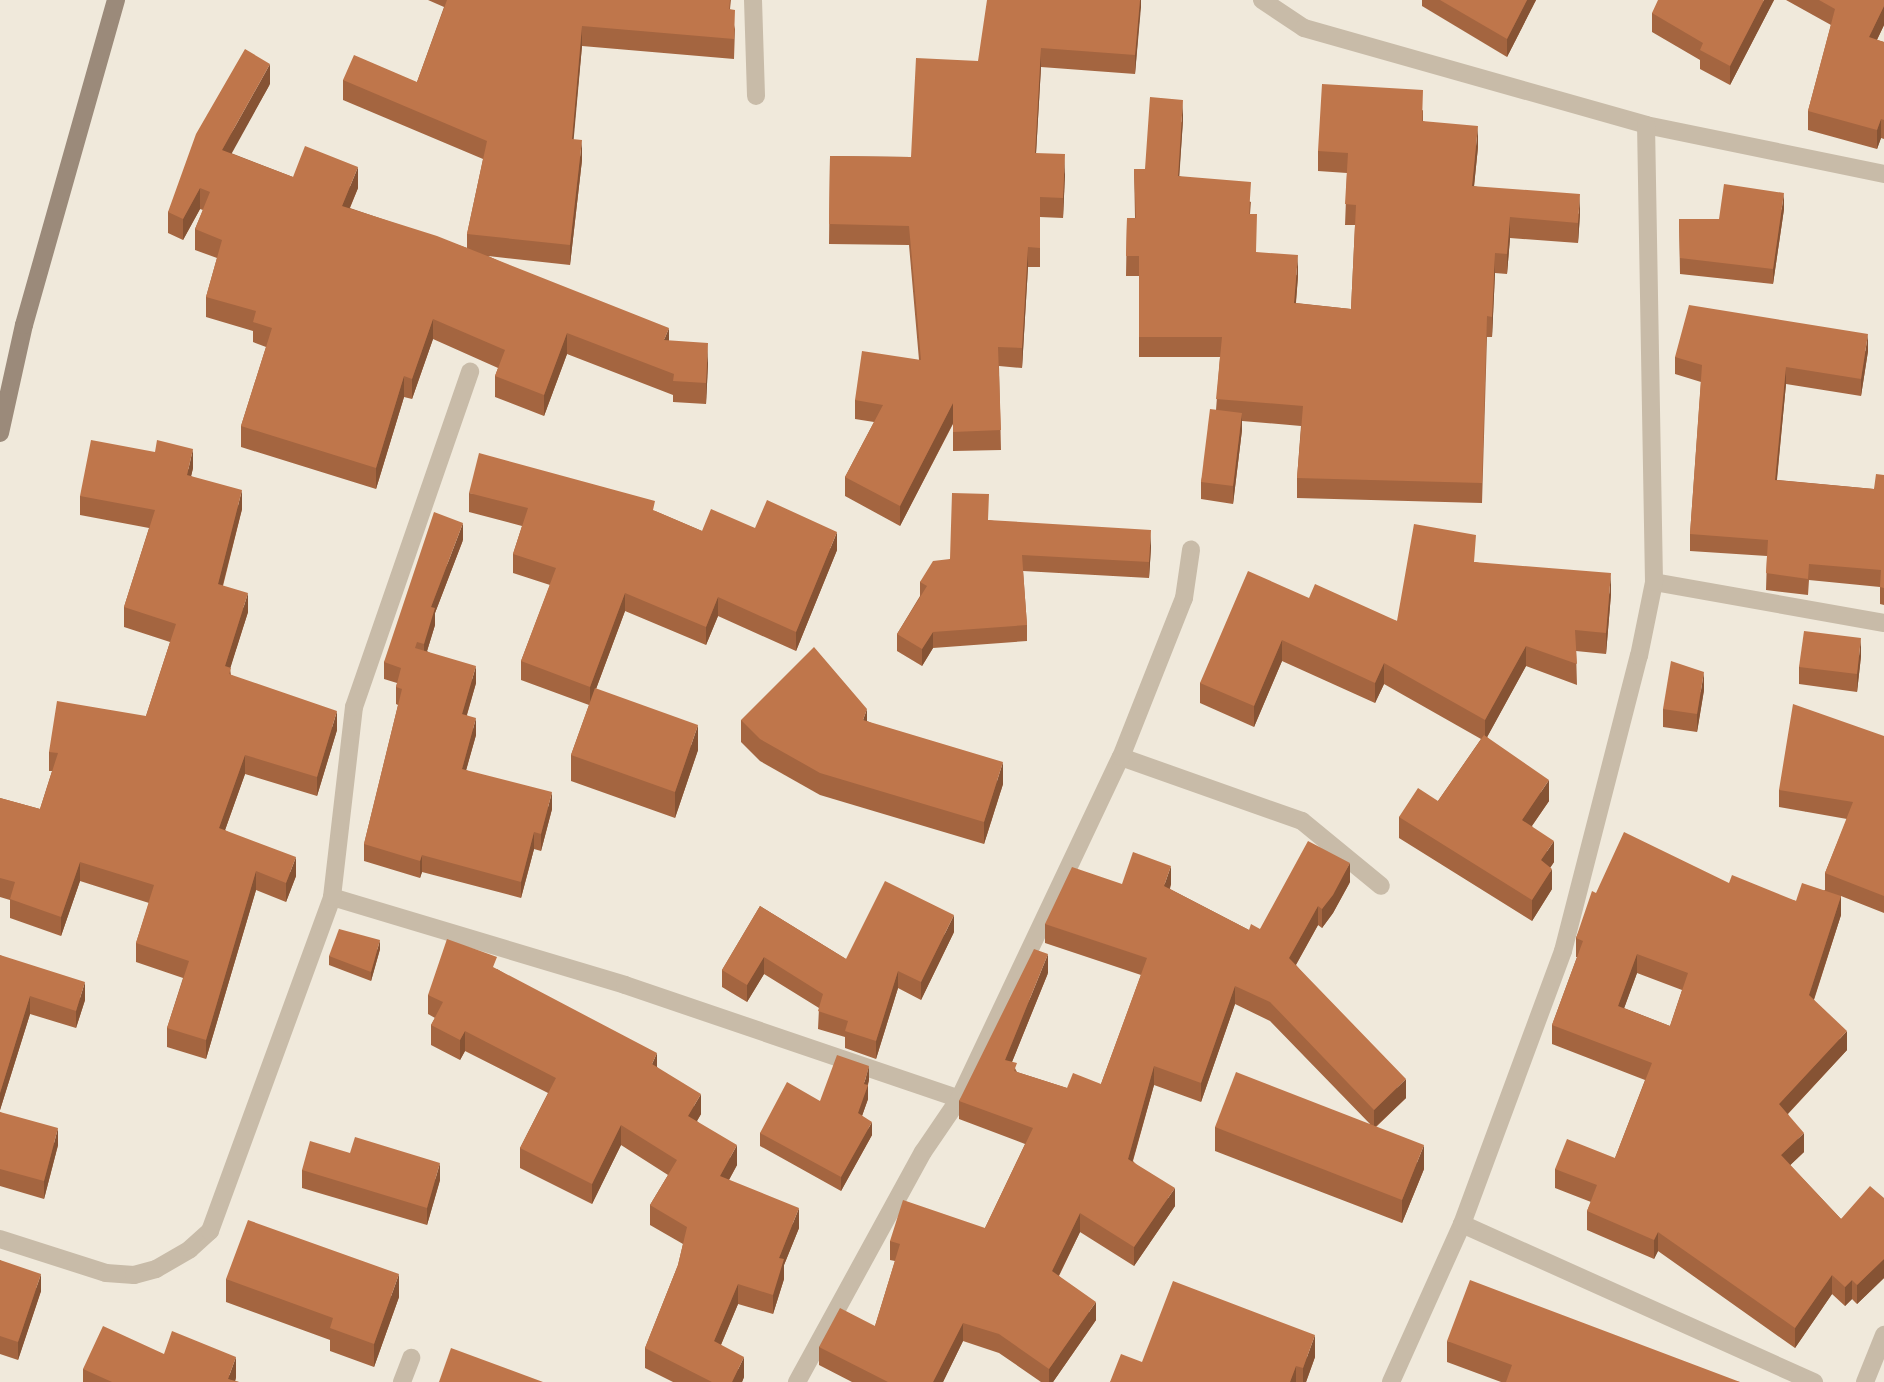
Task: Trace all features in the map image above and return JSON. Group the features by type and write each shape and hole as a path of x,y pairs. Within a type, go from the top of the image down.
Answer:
{"street":[{"path":"0,433 24,325 116,0"},
{"path":"753,0 756,96"},
{"path":"1262,0 1304,28 1646,125 1884,174"},
{"path":"1391,1382 1462,1224 1563,951 1654,582 1646,125"},
{"path":"0,1239 106,1273 134,1275 156,1269 190,1249 209,1231 332,897 354,707 470,372"},
{"path":"797,1382 923,1152 959,1099 1121,757 1184,598 1191,550"},
{"path":"1654,582 1884,623"},
{"path":"1121,757 1302,821 1381,886"},
{"path":"332,897 625,985 959,1099"},
{"path":"1462,1224 1814,1382"},
{"path":"1865,1382 1884,1335"},
{"path":"402,1382 411,1357"}],"building":[{"path":"447,0 730,0 729,9 735,10 734,39 582,26 572,139 582,140 570,245 467,234 487,141 343,80 354,55 417,82"},
{"path":"987,0 1140,0 1135,55 1041,48 1035,153 1065,154 1063,198 1040,197 1040,248 1028,247 1022,348 998,347 1001,430 953,432 953,403 900,506 845,477 883,405 855,400 862,351 921,360 909,226 829,224 830,156 911,157 916,58 978,61"},
{"path":"1440,0 1527,0 1507,39"},
{"path":"1658,0 1764,0 1730,66 1700,50 1703,43 1652,13"},
{"path":"1819,0 1884,0 1884,6 1869,37 1884,42 1884,120 1881,119 1877,130 1808,111 1835,9"},
{"path":"245,49 270,64 222,150 293,177 305,146 358,167 342,206 437,236 669,328 664,340 708,343 706,383 673,381 674,374 567,333 544,395 495,376 505,350 433,319 412,379 404,376 376,468 241,426 272,328 253,322 256,311 206,297 222,240 195,229 210,192 200,188 183,219 168,212 196,134"},
{"path":"1322,84 1423,90 1422,121 1478,126 1472,186 1580,194 1578,223 1510,217 1507,254 1495,253 1492,317 1487,316 1482,483 1297,478 1303,406 1216,399 1222,337 1139,337 1139,256 1126,256 1127,218 1136,218 1134,169 1145,169 1150,97 1183,100 1178,176 1251,182 1249,214 1257,214 1256,252 1298,255 1294,303 1351,309 1356,205 1345,204 1348,153 1318,151"},
{"path":"1724,184 1784,193 1773,269 1680,258 1679,219 1719,219"},
{"path":"1689,305 1868,334 1861,379 1786,367 1775,480 1874,489 1876,474 1884,475 1884,588 1880,587 1881,570 1809,564 1808,579 1766,573 1768,540 1690,534 1702,365 1675,357"},
{"path":"1210,409 1242,413 1233,486 1201,482"},
{"path":"91,440 155,452 157,440 193,449 187,475 242,490 218,584 248,593 225,666 231,668 229,674 337,711 317,777 245,755 219,828 296,857 286,883 256,871 206,1040 167,1028 189,961 136,943 154,885 80,862 61,917 10,899 15,882 0,878 0,798 40,809 58,753 49,752 57,701 146,716 176,624 124,607 155,510 80,496"},
{"path":"479,453 655,501 653,510 702,531 711,509 755,528 767,500 837,532 796,632 718,597 706,627 625,593 590,687 521,661 556,568 513,554 528,508 469,493"},
{"path":"952,493 989,494 988,520 1151,530 1149,562 1022,555 1027,625 933,632 922,649 897,634 927,586 920,582 933,561 950,559"},
{"path":"434,512 463,523 431,607 435,608 424,644 417,642 415,648 476,666 462,714 476,718 462,769 552,792 541,834 534,832 521,882 422,855 420,861 364,844 402,689 396,687 401,668 384,662"},
{"path":"1414,524 1476,535 1474,562 1611,573 1606,633 1575,630 1577,664 1526,646 1485,720 1384,663 1375,683 1282,640 1254,706 1200,683 1248,571 1309,598 1315,584 1397,621"},
{"path":"1804,631 1861,638 1857,674 1799,667"},
{"path":"814,647 867,709 863,720 1003,762 984,822 820,773 760,739 741,720"},
{"path":"1671,661 1704,672 1697,714 1663,709"},
{"path":"595,688 698,725 675,792 571,755"},
{"path":"1793,704 1884,736 1884,896 1825,873 1853,802 1779,790"},
{"path":"1484,735 1549,780 1522,820 1554,841 1541,860 1552,869 1532,900 1399,817 1418,788 1438,801"},
{"path":"1624,832 1729,883 1732,875 1796,901 1802,883 1841,896 1809,995 1847,1031 1779,1104 1804,1133 1781,1155 1841,1219 1870,1186 1884,1198 1884,1259 1857,1285 1852,1280 1845,1287 1832,1275 1795,1328 1658,1232 1654,1240 1587,1211 1597,1185 1555,1169 1567,1139 1615,1158 1652,1063 1552,1025 1583,941 1576,938 1592,891 1596,893","holes":["1637,954 1688,973 1670,1026 1618,1006"]},
{"path":"1308,841 1350,863 1333,895 1322,909 1318,906 1289,958 1406,1079 1374,1110 1270,1002 1235,986 1201,1083 1154,1066 1128,1159 1175,1188 1134,1247 1080,1213 1052,1271 1096,1302 1049,1369 999,1334 963,1323 933,1382 888,1382 819,1347 840,1308 875,1326 900,1244 890,1241 903,1200 985,1228 1033,1128 959,1101 1034,949 1048,954 1005,1060 1017,1063 1014,1071 1067,1088 1073,1073 1101,1084 1147,958 1045,924 1072,867 1122,884 1133,852 1171,866 1164,886 1249,930 1251,924 1260,929"},
{"path":"885,881 954,915 921,982 898,971 876,1041 845,1031 848,1021 818,1011 823,994 764,957 747,985 722,970 760,906 846,959"},
{"path":"339,929 380,940 371,972 329,956"},
{"path":"447,939 497,957 493,967 657,1053 652,1064 701,1094 688,1116 737,1145 720,1176 799,1208 779,1258 784,1259 773,1295 738,1284 714,1341 744,1357 732,1382 712,1382 645,1348 678,1265 687,1227 650,1205 677,1160 621,1125 592,1184 520,1148 556,1078 465,1031 460,1040 431,1025 443,1002 428,995"},
{"path":"0,955 85,982 76,1011 30,996 0,1093"},
{"path":"837,1055 869,1066 864,1084 868,1085 858,1113 872,1122 841,1177 760,1133 787,1082 820,1101"},
{"path":"1236,1072 1424,1145 1402,1200 1215,1127"},
{"path":"0,1112 58,1128 44,1181 0,1169"},
{"path":"355,1137 440,1163 427,1208 302,1170 310,1141 350,1153"},
{"path":"248,1220 399,1274 374,1344 330,1328 333,1318 226,1279"},
{"path":"0,1260 41,1274 18,1342 0,1336"},
{"path":"1470,1280 1740,1382 1506,1382 1512,1365 1447,1341"},
{"path":"1173,1281 1315,1335 1303,1368 1296,1366 1290,1382 1110,1382 1121,1354 1142,1362"},
{"path":"103,1326 164,1354 172,1331 236,1357 228,1379 239,1382 112,1382 83,1369"},
{"path":"451,1348 543,1382 439,1382"}]}
